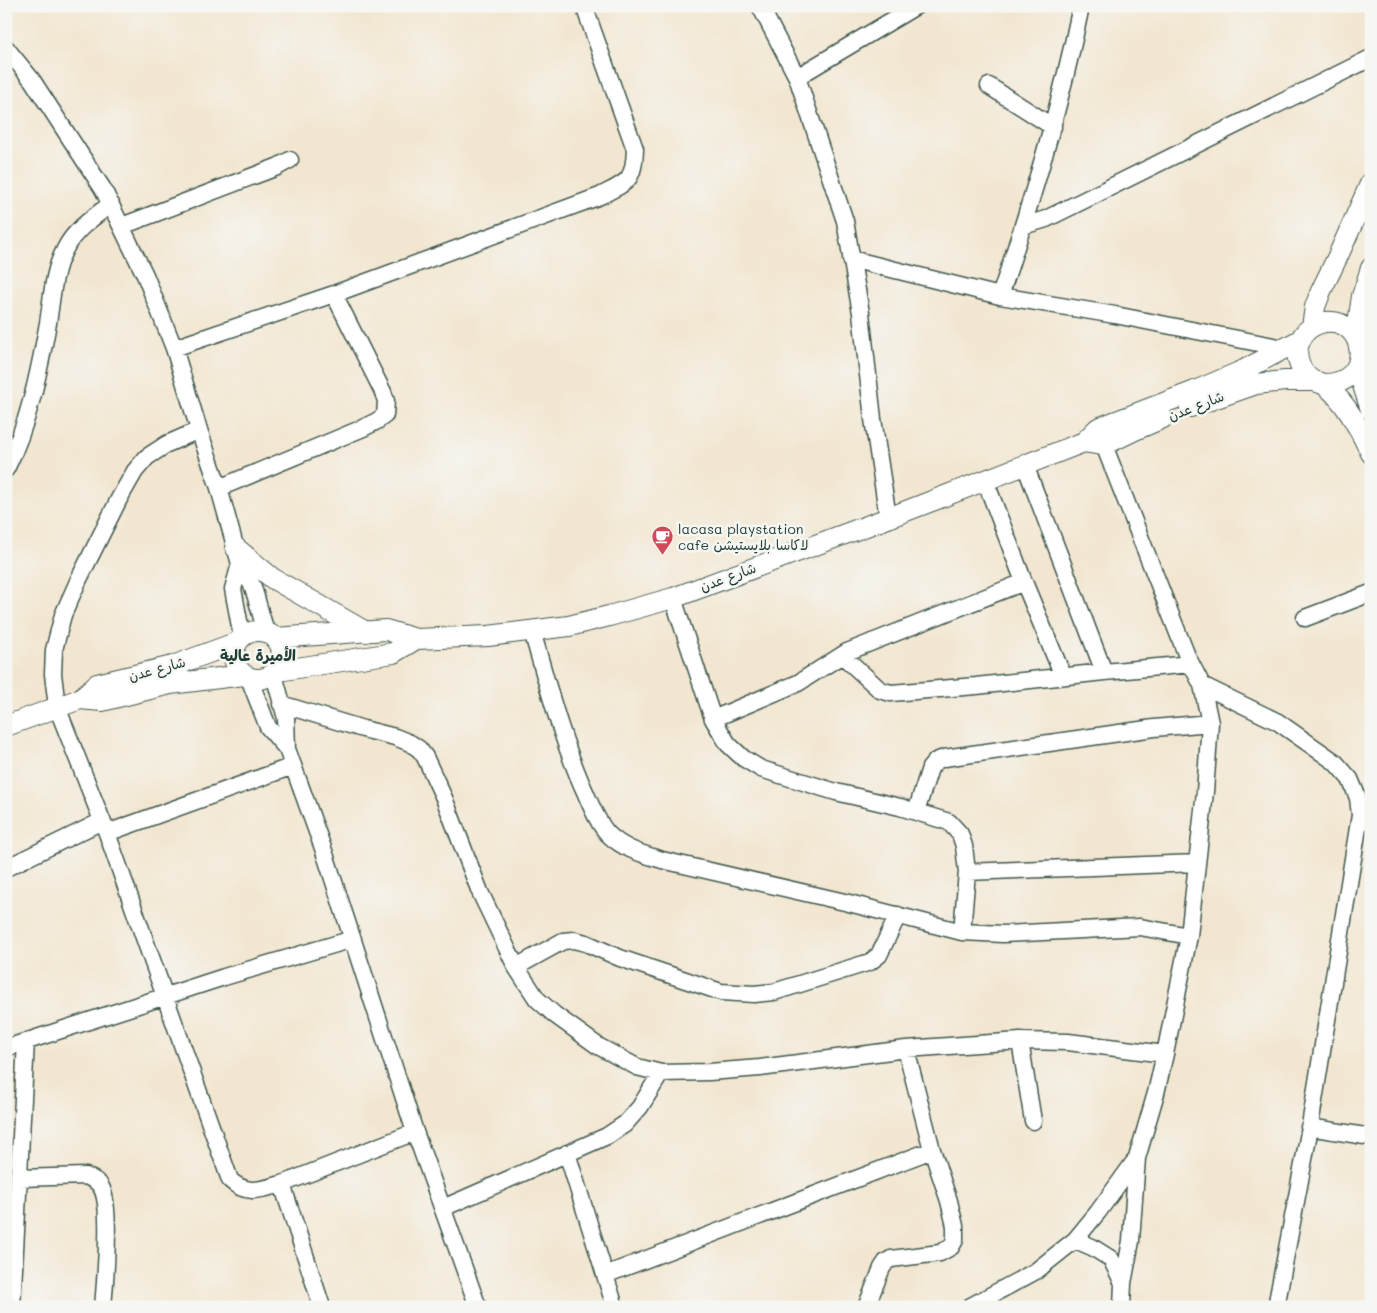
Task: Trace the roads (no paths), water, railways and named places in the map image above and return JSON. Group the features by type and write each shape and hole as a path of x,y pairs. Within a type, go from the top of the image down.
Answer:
{"street":[{"path":"174,348 334,294 600,196 622,185 631,177 635,165 635,149 584,6"},
{"path":"760,6 797,77 845,221 861,313 873,420 888,518"},
{"path":"797,77 916,6"},
{"path":"1000,296 1053,127 1081,6"},
{"path":"6,48 32,80 103,189 145,275 174,348 219,488 238,556 253,587 271,635 282,648 283,660 276,673 262,680 247,677"},
{"path":"1023,226 1046,219 1371,58"},
{"path":"989,86 1053,127"},
{"path":"122,226 278,167 290,160"},
{"path":"1371,182 1315,307 1299,338 1298,347 1299,362 1302,370 1307,376 1318,382 1340,400 1371,453"},
{"path":"6,469 16,450 38,378 55,281 65,247 89,221 111,204"},
{"path":"851,259 1000,296 1115,315 1299,338 1320,323 1336,323 1350,331 1361,354"},
{"path":"1371,268 1362,296 1361,354 1371,410"},
{"path":"219,488 363,428 385,415 386,401 383,392 334,294"},
{"name":"شارع عدن","path":"271,635 386,630 416,639 488,636 569,626 674,598 1101,436 1244,370 1299,338"},
{"path":"1318,382 1333,384 1351,376 1361,354"},
{"name":"شارع عدن","path":"1101,436 1137,429 1193,406 1256,384 1285,381 1318,382"},
{"path":"199,430 167,444 147,457 135,471 119,499 79,579 64,615 54,650 53,674 57,707 104,827 230,1180 238,1188 259,1190 282,1184 415,1132"},
{"path":"1101,436 1190,664 1202,685 1210,723 1190,936 1156,1093 1137,1158 1131,1241 1123,1283 1122,1307"},
{"path":"1025,465 1104,672"},
{"path":"985,480 1063,676"},
{"path":"238,556 272,578 366,632"},
{"path":"238,556 233,589 240,640"},
{"path":"713,719 798,683 842,655 869,642 1024,582"},
{"path":"1305,618 1371,593"},
{"path":"674,598 713,719 728,744 743,758 761,768 836,792 948,822 960,834 964,846 966,872 962,932"},
{"path":"271,635 258,631 250,632 240,640 234,651 234,660 238,669 247,677 268,728 287,749"},
{"path":"532,631 560,726 578,776 598,820 608,833 622,845 637,853 840,900 962,932 1003,934 1140,927 1190,936"},
{"name":"شارع عدن","path":"276,673 393,653 416,639"},
{"name":"شارع عدن","path":"6,726 80,699 97,684 173,666 240,640"},
{"path":"842,655 880,690 891,694 1190,664"},
{"path":"276,673 286,718 287,749 324,851 415,1132 478,1307"},
{"name":"شارع عدن","path":"80,699 102,701 170,684 247,677"},
{"path":"1202,685 1278,722 1335,762 1350,779 1358,798 1360,814 1309,1127 1276,1307"},
{"path":"282,704 395,737 419,749 425,757 444,798 480,892 516,967 537,999 555,1015 598,1046 637,1067 660,1073 709,1072 760,1068 906,1049 1020,1041 1076,1043 1165,1054"},
{"path":"916,812 930,768 944,758 1144,730 1210,723"},
{"path":"6,868 104,827 293,766"},
{"path":"966,872 1197,862"},
{"path":"516,967 563,941 574,940 586,943 620,958 721,992 754,994 774,992 870,962 879,955 898,915"},
{"path":"6,1048 260,966 353,939"},
{"path":"1020,1041 1033,1120"},
{"path":"12,1307 14,1188 26,1042"},
{"path":"866,1307 886,1262 891,1259 940,1253 951,1247 954,1240 955,1226 949,1201 932,1150 906,1049"},
{"path":"443,1208 607,1136 625,1124 640,1107 660,1073"},
{"path":"1309,1127 1371,1137"},
{"path":"605,1275 932,1150"},
{"path":"567,1153 615,1307"},
{"path":"969,1307 1036,1271 1075,1240 1137,1158"},
{"path":"14,1188 86,1176 95,1180 102,1188 106,1200 106,1263 103,1307"},
{"path":"282,1184 322,1307"},
{"path":"1075,1240 1092,1247 1111,1259 1123,1283"}],"place":[{"name":"lacasa playstation cafe لاكاسا بلايستيشن","path":"662,556"}],"district":[{"name":"الأميرة عالية","path":"258,656"}]}
